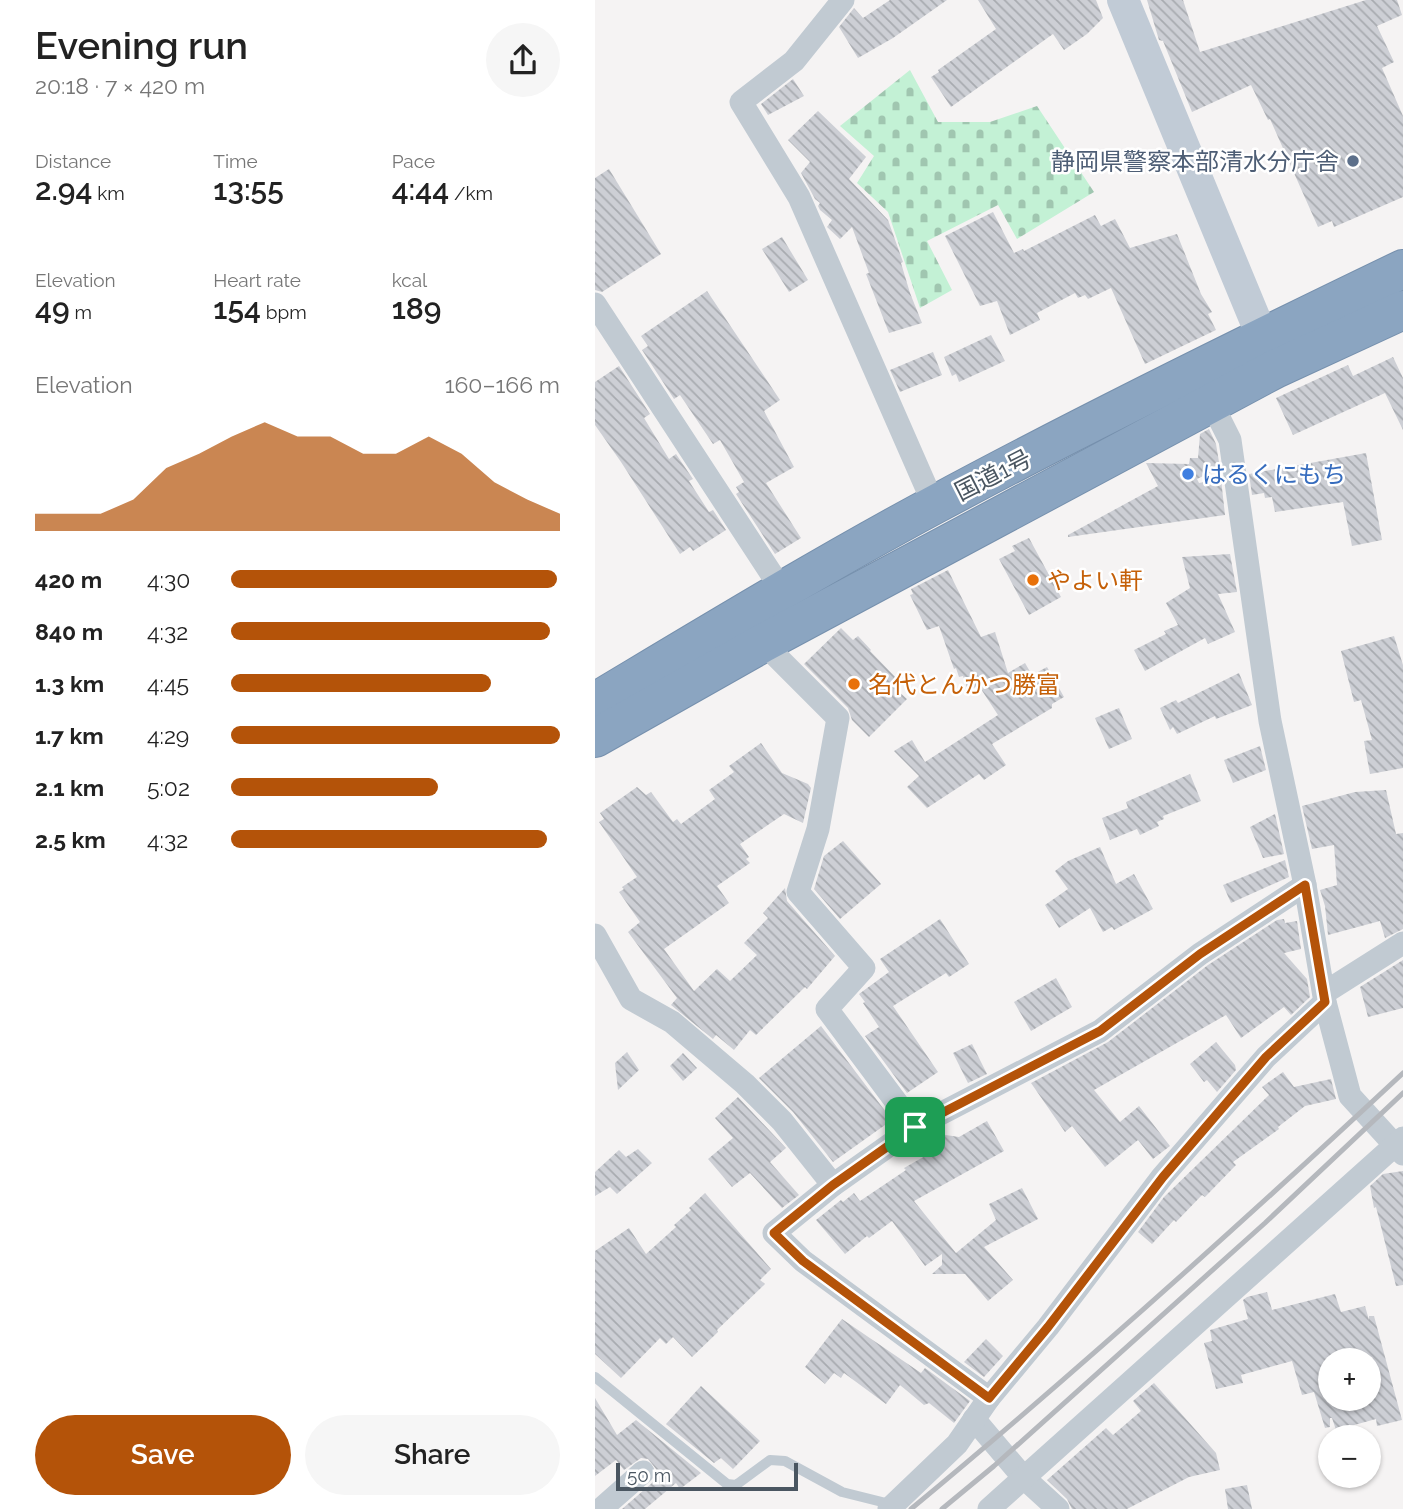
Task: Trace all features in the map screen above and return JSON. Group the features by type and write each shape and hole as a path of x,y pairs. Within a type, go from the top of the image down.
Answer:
{"highway":[{"name":"国道1号","path":"595,738 762,643 1212,404 1269,353 1403,269"},
{"name":"国道1号","path":"595,702 782,590 935,505 1269,353 1403,310"}],"street":[{"path":"843,0 794,61 741,102 799,197 935,505"},
{"path":"1123,0 1269,353"},
{"path":"595,304 782,590"},
{"path":"989,1509 1401,1146 1350,1096 1324,998 1305,885 1270,721 1230,440 1212,404"},
{"path":"762,643 838,718 818,829 798,892 864,968 827,1009 915,1127"},
{"path":"989,1398 803,1261 774,1233 833,1185 915,1127 1100,1031 1200,954 1305,885"},
{"path":"595,935 631,999 672,1023 745,1084 782,1121 833,1185"},
{"path":"892,1508 957,1444 989,1398 1048,1327 1163,1177 1266,1057 1324,998 1403,943"},
{"path":"975,1419 1024,1478 1058,1509"},
{"path":"601,1509 643,1472"}],"lane":[{"path":"595,1377 727,1484 736,1485 769,1460 785,1461 842,1492 886,1503 892,1508"}],"green space":[{"path":"910,70 938,122 990,122 1037,106 1094,192 1017,239 998,205 927,241 952,290 920,308 888,212 857,183 874,156 840,126"}],"building":[{"path":"890,0 947,0 893,38 858,58 839,27 854,8 863,18"},
{"path":"978,0 1096,0 1103,18 1087,34 1064,50 1053,34 951,107 931,77 996,29"},
{"path":"1147,0 1183,0 1200,52 1366,0 1397,0 1402,15 1377,26 1394,62 1382,68 1403,116 1403,197 1334,227 1332,221 1318,227 1270,119 1268,120 1251,85 1192,112 1163,41 1159,40"},
{"path":"793,79 804,96 768,115 761,104"},
{"path":"818,111 866,157 849,179 888,220 922,323 889,333 866,274 869,273 852,227 840,239 827,227 832,220 820,210 820,203 801,173 810,162 788,140"},
{"path":"609,169 661,254 602,292 595,290 595,178"},
{"path":"993,212 1014,253 1023,249 1024,251 1095,215 1101,226 1115,219 1130,248 1177,234 1201,294 1212,312 1208,314 1216,330 1145,364 1111,288 1088,299 1085,295 1078,298 1075,293 1037,313 1040,320 1010,335 997,301 980,306 945,236"},
{"path":"782,237 808,280 789,292 762,249"},
{"path":"707,291 780,400 764,411 794,467 766,483 801,538 775,554 736,494 739,492 736,487 744,482 720,440 713,444 680,395 674,399 642,350 648,346 641,336"},
{"path":"991,335 1005,361 959,382 956,374 952,376 944,357"},
{"path":"933,352 942,375 900,392 890,370"},
{"path":"1393,357 1403,378 1403,430 1385,393 1293,435 1276,398 1348,365 1353,376"},
{"path":"619,366 650,414 644,418 669,459 676,454 693,479 689,481 709,512 713,510 726,530 693,551 690,547 680,554 595,425 595,382"},
{"path":"1209,429 1216,444 1220,468 1197,479 1199,483 1221,479 1225,515 1068,537 1158,486 1146,463 1189,464 1190,458 1198,458 1200,434"},
{"path":"1366,453 1382,540 1352,546 1343,502 1275,512 1272,497 1265,498 1264,493 1252,495 1249,474"},
{"path":"1029,538 1061,597 1029,615 999,559 1015,551 1012,546"},
{"path":"1230,554 1237,592 1218,594 1235,632 1208,644 1205,638 1145,671 1134,650 1178,625 1166,603 1190,588 1182,557"},
{"path":"948,570 981,637 995,632 1008,673 1025,663 1032,675 1047,667 1064,697 1052,704 1052,708 992,744 1006,765 984,780 979,774 927,808 907,787 919,776 894,751 912,740 925,762 998,715 979,686 968,690 963,676 959,677 956,668 954,669 939,626 927,630 910,595 913,594 911,589"},
{"path":"841,628 853,640 858,636 901,683 896,689 907,699 869,737 852,720 848,708 804,664"},
{"path":"1394,636 1403,665 1403,768 1370,774 1364,741 1372,740 1361,700 1354,702 1341,651"},
{"path":"1239,673 1252,705 1216,719 1215,716 1177,734 1173,727 1170,730 1160,708 1176,700 1178,703"},
{"path":"1119,708 1132,739 1109,749 1095,718"},
{"path":"761,743 782,773 808,784 811,788 803,823 784,814 740,844 750,863 717,886 729,903 664,949 694,991 717,969 730,981 757,955 744,943 768,918 763,913 785,888 787,901 835,956 807,989 805,987 756,1035 750,1030 734,1050 716,1035 713,1039 671,1005 677,998 628,932 640,922 619,892 637,877 599,822 604,819 600,813 637,787 646,795 651,792 673,822 677,819 681,824 715,799 709,790 734,772 729,766"},
{"path":"1260,746 1266,770 1233,783 1224,760"},
{"path":"1190,774 1201,801 1163,816 1164,819 1157,822 1159,826 1140,835 1137,829 1110,840 1102,818 1128,808 1126,802"},
{"path":"1386,790 1396,834 1403,833 1403,929 1385,938 1380,921 1328,935 1325,906 1320,890 1337,885 1334,845 1312,849 1302,806 1355,792"},
{"path":"1275,814 1284,854 1263,858 1250,827"},
{"path":"843,841 881,884 840,919 814,889 824,856"},
{"path":"1100,847 1116,884 1134,874 1153,909 1114,930 1112,927 1103,932 1090,908 1059,928 1045,905 1068,889 1055,871 1068,861"},
{"path":"1285,860 1289,877 1231,903 1223,885"},
{"path":"940,919 969,964 949,977 946,973 893,1006 938,1072 907,1093 865,1036 879,1027 859,994 889,972 880,959"},
{"path":"1284,919 1285,923 1297,921 1301,949 1284,953 1307,979 1310,997 1291,1015 1284,1007 1241,1038 1226,1015 1094,1090 1120,1122 1139,1106 1170,1146 1153,1159 1138,1140 1105,1167 1072,1126 1065,1132 1031,1083 1108,1042 1208,965 1277,920"},
{"path":"1403,960 1403,1008 1368,1017 1360,987"},
{"path":"1056,978 1072,1007 1031,1031 1014,1002"},
{"path":"821,1026 892,1120 833,1162 793,1112 759,1078"},
{"path":"1216,1042 1236,1070 1217,1092 1207,1080 1204,1082 1190,1064"},
{"path":"972,1044 987,1074 968,1083 953,1053"},
{"path":"627,1052 639,1070 618,1090 615,1063"},
{"path":"683,1053 697,1068 683,1081 670,1066"},
{"path":"1283,1072 1294,1087 1331,1079 1336,1099 1305,1106 1278,1127 1279,1129 1233,1162 1236,1165 1205,1197 1202,1195 1152,1244 1138,1232 1164,1197 1269,1095 1262,1087"},
{"path":"738,1097 786,1148 770,1162 799,1195 782,1208 750,1173 732,1187 708,1159 733,1138 715,1118"},
{"path":"987,1121 1004,1151 914,1201 956,1253 996,1220 989,1204 1022,1188 1038,1219 984,1247 1013,1280 988,1301 965,1274 932,1274 942,1265 942,1254 925,1266 892,1221 845,1254 816,1220 841,1200 843,1202 854,1193 860,1201 906,1170 904,1168 927,1155 939,1134 959,1137"},
{"path":"638,1149 652,1163 617,1194 610,1187 595,1196 595,1172 619,1150 626,1157"},
{"path":"1403,1171 1403,1285 1396,1286 1370,1186 1383,1174"},
{"path":"705,1193 771,1269 760,1280 765,1284 692,1357 673,1337 666,1344 660,1338 621,1378 595,1354 595,1251 629,1228 646,1254 676,1227 674,1225"},
{"path":"1267,1292 1272,1310 1335,1294 1341,1312 1365,1306 1369,1320 1369,1316 1374,1316 1402,1420 1381,1425 1377,1425 1376,1419 1354,1425 1334,1425 1330,1418 1330,1425 1324,1425 1320,1411 1381,1411 1381,1348 1318,1348 1318,1405 1314,1392 1302,1395 1292,1361 1241,1375 1243,1383 1216,1389 1204,1343 1212,1341 1210,1330 1248,1319 1243,1300"},
{"path":"842,1319 921,1373 925,1368 970,1401 954,1423 929,1403 924,1405 900,1385 886,1404 844,1373 841,1378 834,1373 825,1384 805,1367"},
{"path":"986,1339 1003,1356 984,1377 964,1362"},
{"path":"1154,1383 1216,1453 1220,1470 1189,1477 1127,1509 1072,1509 1067,1499 1047,1480 1106,1428 1113,1435 1141,1411 1133,1401"},
{"path":"701,1386 760,1441 733,1469 721,1458 714,1463 666,1424"},
{"path":"595,1398 617,1435 636,1420 701,1473 680,1489 676,1483 645,1509 622,1509 652,1483 656,1469 648,1459 641,1458 624,1470 616,1460 595,1476"},
{"path":"1247,1485 1252,1509 1228,1509 1225,1489"}],"railway":[{"path":"911,1509 1037,1403 1403,1073"},
{"path":"942,1509 994,1466 1265,1223 1403,1093"}],"place":[{"name":"静岡県警察本部清水分庁舎","path":"1353,161"},
{"name":"はるくにもち","path":"1188,474"},
{"name":"やよい軒","path":"1033,580"},
{"name":"名代とんかつ勝富","path":"854,684"}],"route":[{"path":"1305,885 1325,1002 1266,1057 1163,1177 1048,1327 989,1398 803,1261 774,1233 833,1185 915,1127 1100,1031 1200,954 1305,885"}]}
